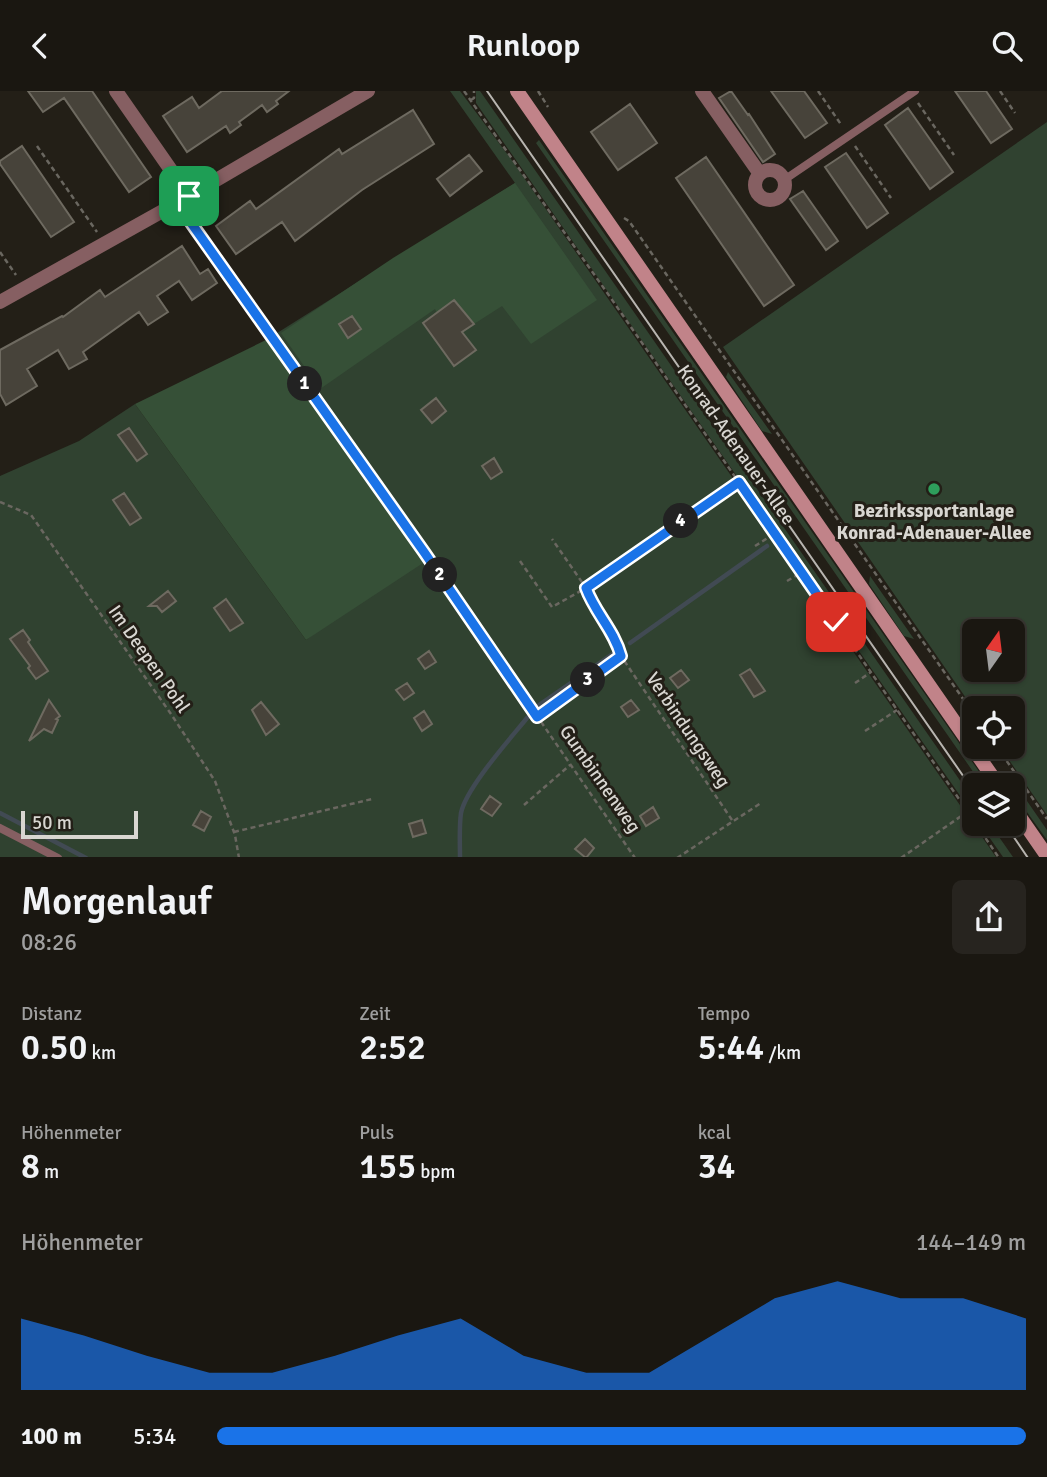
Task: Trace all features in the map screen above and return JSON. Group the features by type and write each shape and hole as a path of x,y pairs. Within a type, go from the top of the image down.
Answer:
{"main road":[{"name":"Konrad-Adenauer-Allee","path":"517,91 990,773"},
{"path":"1025,824 1047,856"}],"street":[{"path":"116,91 183,200"},
{"path":"0,303 183,200 368,91"},
{"path":"702,91 760,174"},
{"path":"773,171 784,180 784,189 780,195 767,200 759,195 755,188 760,174 773,171"}],"lane":[{"path":"784,180 913,92"},
{"path":"183,200 424,552"},
{"path":"0,828 58,857"}],"path":[{"name":"Konrad-Adenauer-Allee","path":"464,91 529,180 962,805"},
{"path":"471,100 474,91"},
{"path":"538,91 550,111"},
{"path":"1000,91 1015,113"},
{"path":"913,92 954,155"},
{"path":"37,146 105,244"},
{"path":"617,213 629,221 962,697"},
{"path":"0,252 25,288"},
{"path":"520,561 552,607 586,588 739,482"},
{"name":"Im Deepen Pohl","path":"0,502 31,515 163,703 215,782 234,832 239,857"},
{"path":"755,546 774,534"},
{"name":"Verbindungsweg","path":"552,539 586,588 617,642 621,656 732,820"},
{"name":"Gumbinnenweg","path":"424,552 635,857"},
{"path":"787,581 801,573"},
{"path":"537,717 621,656"},
{"path":"855,683 871,672"},
{"path":"865,731 897,710"},
{"path":"1005,759 1047,819"},
{"path":"524,805 570,765"},
{"path":"234,832 372,799"},
{"path":"677,857 761,803"},
{"path":"901,857 962,815"},
{"name":"Konrad-Adenauer-Allee","path":"984,836 999,857"}],"green space":[{"path":"450,91 460,91 511,159 962,808 962,836 981,836 996,857 0,857 0,476 79,441 135,404 306,640 419,553 266,340 515,183"},
{"path":"476,91 480,91 962,783 962,798 476,103"},
{"name":"Bezirkssportanlage Konrad-Adenauer-Allee","path":"1047,122 1047,815 1025,783 1025,773 1018,773 1008,759 1025,759 1025,696 965,696 723,347"},
{"path":"539,140 962,747 962,756 536,143"},
{"path":"515,183 597,300 531,344 502,306 449,340 435,309 320,389 281,333 393,258"},
{"path":"266,340 419,553 423,563 306,640 135,404"},
{"path":"728,372 772,434 762,431 726,377"},
{"path":"870,576 914,639 904,636 869,584"},
{"path":"964,759 970,759 980,773 974,773"},
{"path":"1025,798 1047,830 1047,840 1025,809"},
{"path":"988,836 998,836 1013,857 1003,857"}],"building":[{"path":"28,91 92,91 151,177 129,192 64,98 43,112"},
{"path":"222,91 289,91 267,112 262,105 239,122 241,125 230,133 226,126 187,152 163,116 192,97 199,108"},
{"path":"731,91 775,154 763,162 719,98"},
{"path":"771,91 804,91 827,123 805,138"},
{"path":"955,91 986,91 1012,129 991,143"},
{"path":"630,104 657,143 618,170 591,132"},
{"path":"908,108 953,172 930,189 885,125"},
{"path":"413,110 434,144 362,190 295,241 282,222 236,254 216,226 250,201 256,209 339,149 342,154"},
{"path":"22,146 74,222 51,237 0,164 0,161"},
{"path":"846,153 888,213 867,228 825,167"},
{"path":"469,155 482,171 450,196 437,179"},
{"path":"706,157 794,285 764,306 676,178"},
{"path":"803,191 838,241 826,250 790,199"},
{"path":"182,246 200,274 208,269 217,283 192,300 179,281 157,296 168,312 148,325 139,312 83,352 87,359 69,369 58,350 27,369 37,386 6,405 0,394 0,350 63,317 100,290 105,297"},
{"path":"454,300 474,324 462,332 476,350 454,366 423,323"},
{"path":"352,316 361,329 348,338 339,324"},
{"path":"436,398 446,411 432,423 421,410"},
{"path":"129,428 147,454 137,461 118,435"},
{"path":"494,458 502,472 491,479 482,466"},
{"path":"124,493 141,518 130,525 113,500"},
{"path":"168,591 176,601 162,612 157,606 149,606"},
{"path":"226,599 243,623 230,631 214,608"},
{"path":"23,630 48,671 36,679 10,639"},
{"path":"429,651 436,662 425,669 418,659"},
{"path":"750,669 765,691 754,697 740,675"},
{"path":"681,670 689,680 678,688 670,678"},
{"path":"407,683 414,693 404,700 396,690"},
{"path":"49,700 60,716 56,719 58,720 52,733 44,729 29,741"},
{"path":"631,700 639,710 628,717 621,707"},
{"path":"261,702 279,724 266,735 252,710"},
{"path":"424,711 432,724 422,731 414,718"},
{"path":"490,796 501,804 492,816 481,809"},
{"path":"653,807 659,818 646,826 640,816"},
{"path":"201,811 211,817 204,831 193,825"},
{"path":"422,820 426,833 413,837 409,824"},
{"path":"585,839 594,848 587,857 575,849"}],"waterway":[{"path":"630,643 767,546"},
{"path":"539,705 614,653"},
{"path":"460,857 460,818 465,803 490,764 527,718"},
{"path":"0,813 84,857"}],"tram line":[{"path":"487,91 962,774"},
{"path":"1013,836 1027,857"}],"place":[{"name":"Bezirkssportanlage Konrad-Adenauer-Allee","path":"934,489"}],"route":[{"path":"189,196 177,203 424,552 537,717 621,656 617,642 586,588 739,482 836,622"}]}
